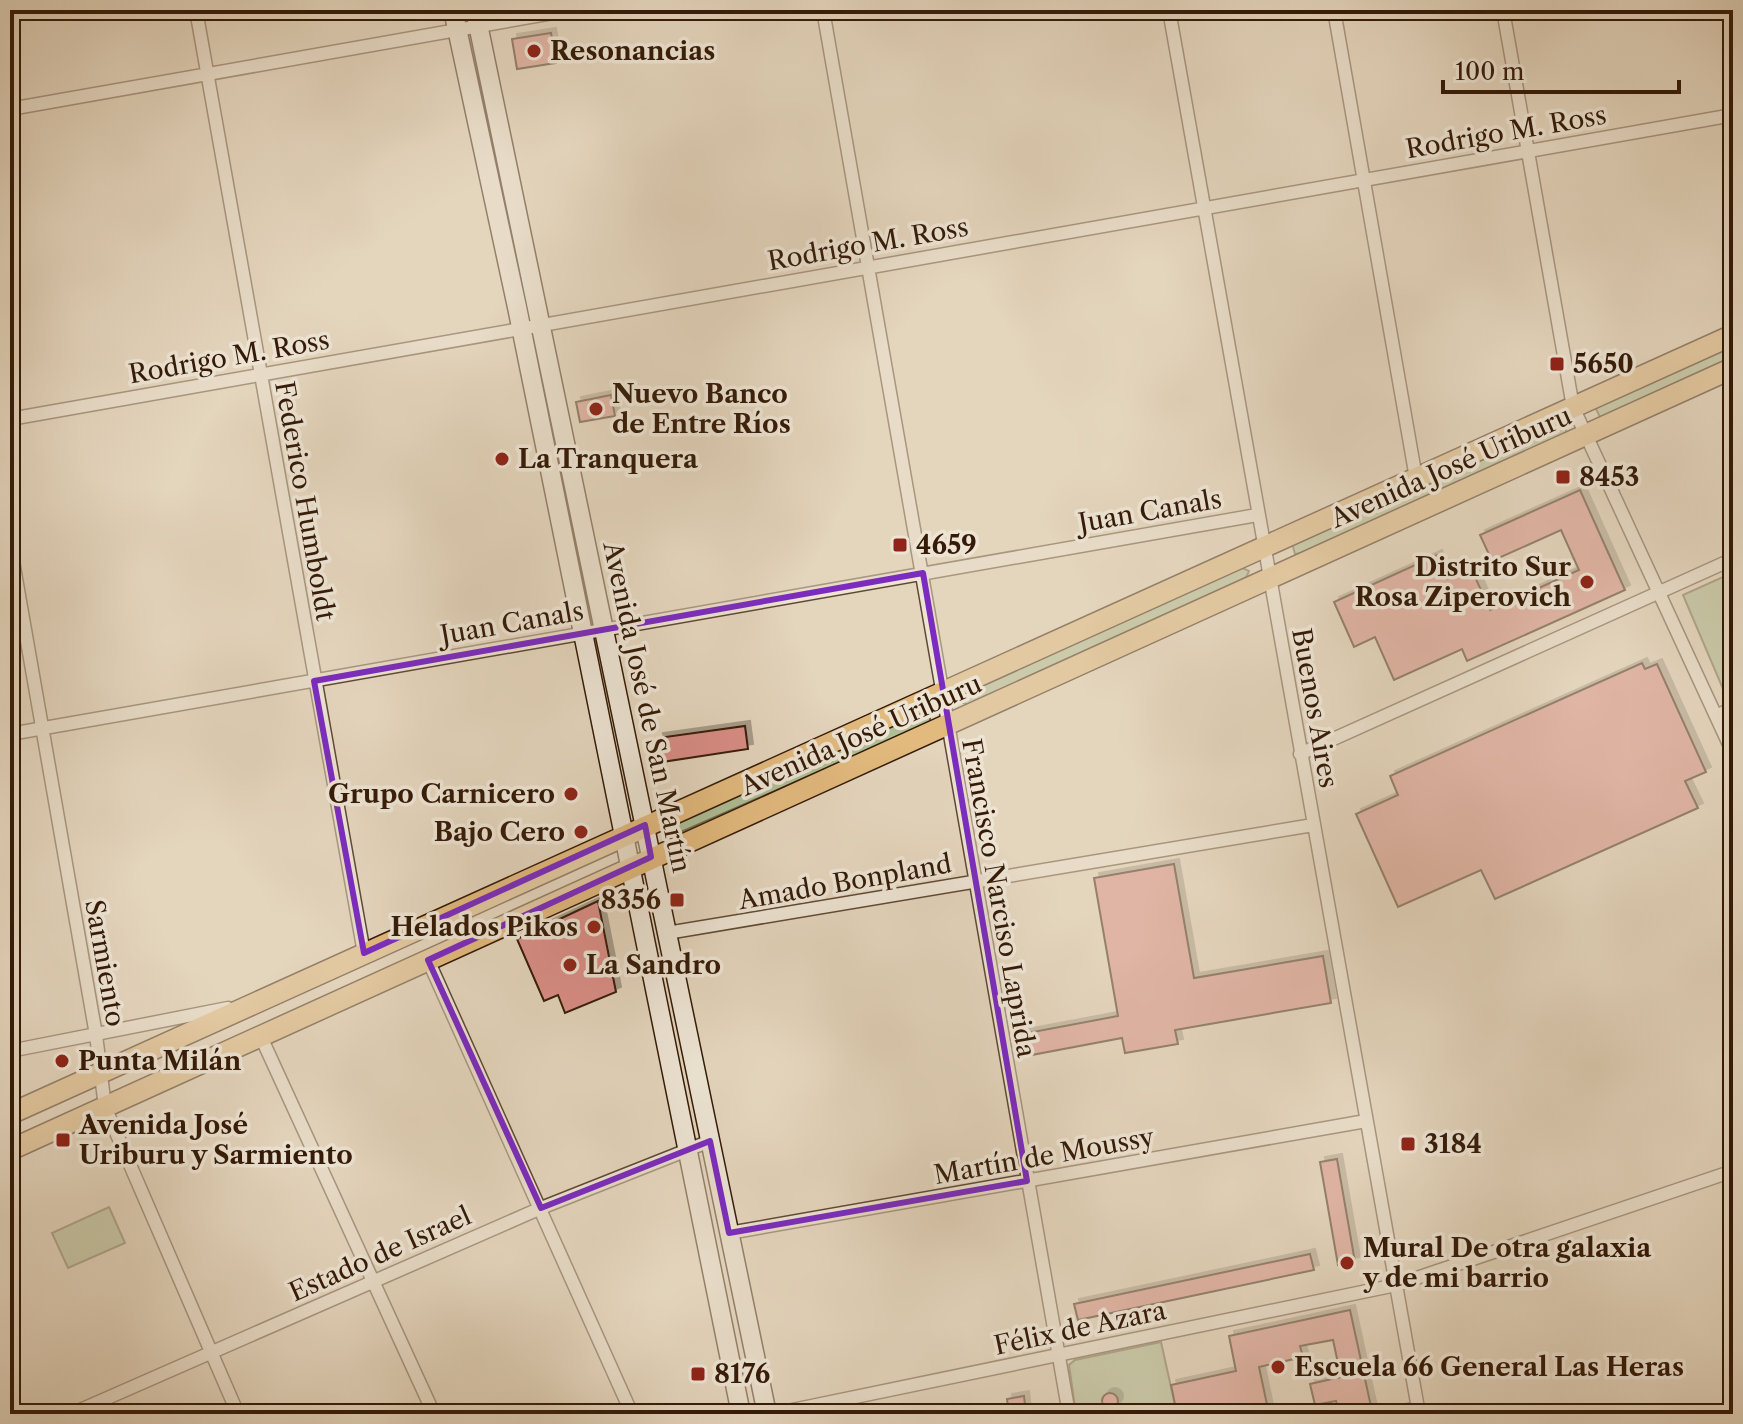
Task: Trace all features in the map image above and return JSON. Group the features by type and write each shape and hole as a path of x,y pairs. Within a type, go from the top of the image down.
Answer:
{"main road":[{"name":"Avenida José de San Martín","path":"453,10 521,327 741,1414"},
{"name":"Avenida José de San Martín","path":"477,18 767,1414"},
{"name":"Avenida José Uriburu","path":"10,1114 1733,335"},
{"name":"Avenida José Uriburu","path":"10,1150 1733,368"}],"street":[{"name":"Federico Humboldt","path":"196,10 364,953"},
{"path":"10,109 459,31 477,18 570,10"},
{"name":"Francisco Narciso Laprida","path":"823,10 1069,1414"},
{"name":"Buenos Aires","path":"1169,10 1419,1414"},
{"path":"1334,10 1416,478"},
{"path":"1503,10 1573,407 1733,753"},
{"name":"Rodrigo M. Ross","path":"10,419 1733,115"},
{"name":"Juan Canals","path":"10,734 1257,515"},
{"name":"Sarmiento","path":"10,544 96,1035 105,1107 238,1414"},
{"path":"1300,754 1733,559"},
{"path":"1716,716 1733,708"},
{"name":"Amado Bonpland","path":"667,933 1313,825"},
{"path":"428,960 632,1414"},
{"path":"10,1051 255,1003"},
{"path":"261,1037 434,1414"},
{"name":"Martín de Moussy","path":"729,1233 1366,1121"},
{"name":"Estado de Israel","path":"71,1414 541,1208 710,1141"},
{"name":"Félix de Azara","path":"773,1414 1396,1285 1733,1171"}],"highlighted area":[{"path":"923,573 1027,1181 729,1233 710,1141 541,1208 428,960 651,857 645,825 364,953 314,681"}],"green space":[{"path":"1733,343 1733,360 1601,419 1596,409 1602,401"},
{"path":"1562,423 1566,424 1566,433 1295,554 1292,543"},
{"path":"1238,566 1249,571 1246,578 969,705 963,703 962,693"},
{"path":"1725,576 1733,595 1733,693 1726,696 1683,595"},
{"path":"930,708 930,723 672,836 668,834 667,828"},
{"path":"109,1207 125,1243 68,1268 52,1233"},
{"path":"1161,1342 1177,1414 1076,1414 1069,1365 1075,1360"},
{"path":"1410,1403 1412,1414 1358,1414"}],"building":[{"name":"Resonancias","path":"551,33 556,63 517,69 512,39"},
{"name":"Nuevo Banco de Entre Ríos","path":"611,395 615,416 580,422 576,402"},
{"name":"Distrito Sur Rosa Ziperovich","path":"1580,490 1625,590 1467,661 1462,649 1394,680 1375,637 1354,647 1334,602 1437,555 1447,579 1471,568 1490,610 1579,570 1561,530 1492,561 1480,535"},
{"path":"1642,663 1645,669 1657,664 1706,772 1685,781 1698,808 1495,899 1481,870 1398,907 1356,814 1398,795 1390,776"},
{"path":"745,726 748,749 662,762 658,738"},
{"path":"1174,864 1194,978 1323,956 1331,1003 1175,1030 1178,1044 1125,1053 1122,1038 1021,1057 1017,1035 1118,1016 1094,878"},
{"name":"La Sandro","path":"598,901 616,992 565,1013 558,995 544,1001 517,939"},
{"path":"1337,1159 1355,1262 1338,1265 1320,1162"},
{"path":"1310,1254 1314,1270 1078,1320 1074,1304"},
{"path":"1350,1310 1372,1411 1339,1414 1336,1401 1315,1405 1310,1384 1341,1377 1333,1340 1300,1346 1303,1357 1259,1367 1269,1414 1177,1414 1171,1385 1236,1371 1229,1336"},
{"path":"1107,1393 1113,1393 1118,1401 1116,1407 1107,1409 1102,1404 1102,1398"},
{"path":"1024,1396 1026,1414 1009,1414 1007,1399"}],"place":[{"name":"Resonancias","path":"534,51"},
{"name":"5650","path":"1557,364"},
{"name":"Nuevo Banco de Entre Ríos","path":"596,409"},
{"name":"La Tranquera","path":"502,459"},
{"name":"8453","path":"1563,477"},
{"name":"4659","path":"900,545"},
{"name":"Distrito Sur Rosa Ziperovich","path":"1587,582"},
{"name":"Grupo Carnicero","path":"571,794"},
{"name":"Bajo Cero","path":"581,832"},
{"name":"8356","path":"677,900"},
{"name":"Helados Pikos","path":"594,927"},
{"name":"La Sandro","path":"570,965"},
{"name":"Punta Milán","path":"62,1061"},
{"name":"Avenida José Uriburu y Sarmiento","path":"63,1140"},
{"name":"3184","path":"1408,1144"},
{"name":"Mural De otra galaxia y de mi barrio","path":"1347,1263"},
{"name":"Escuela 66 General Las Heras","path":"1278,1367"},
{"name":"8176","path":"698,1374"}]}
